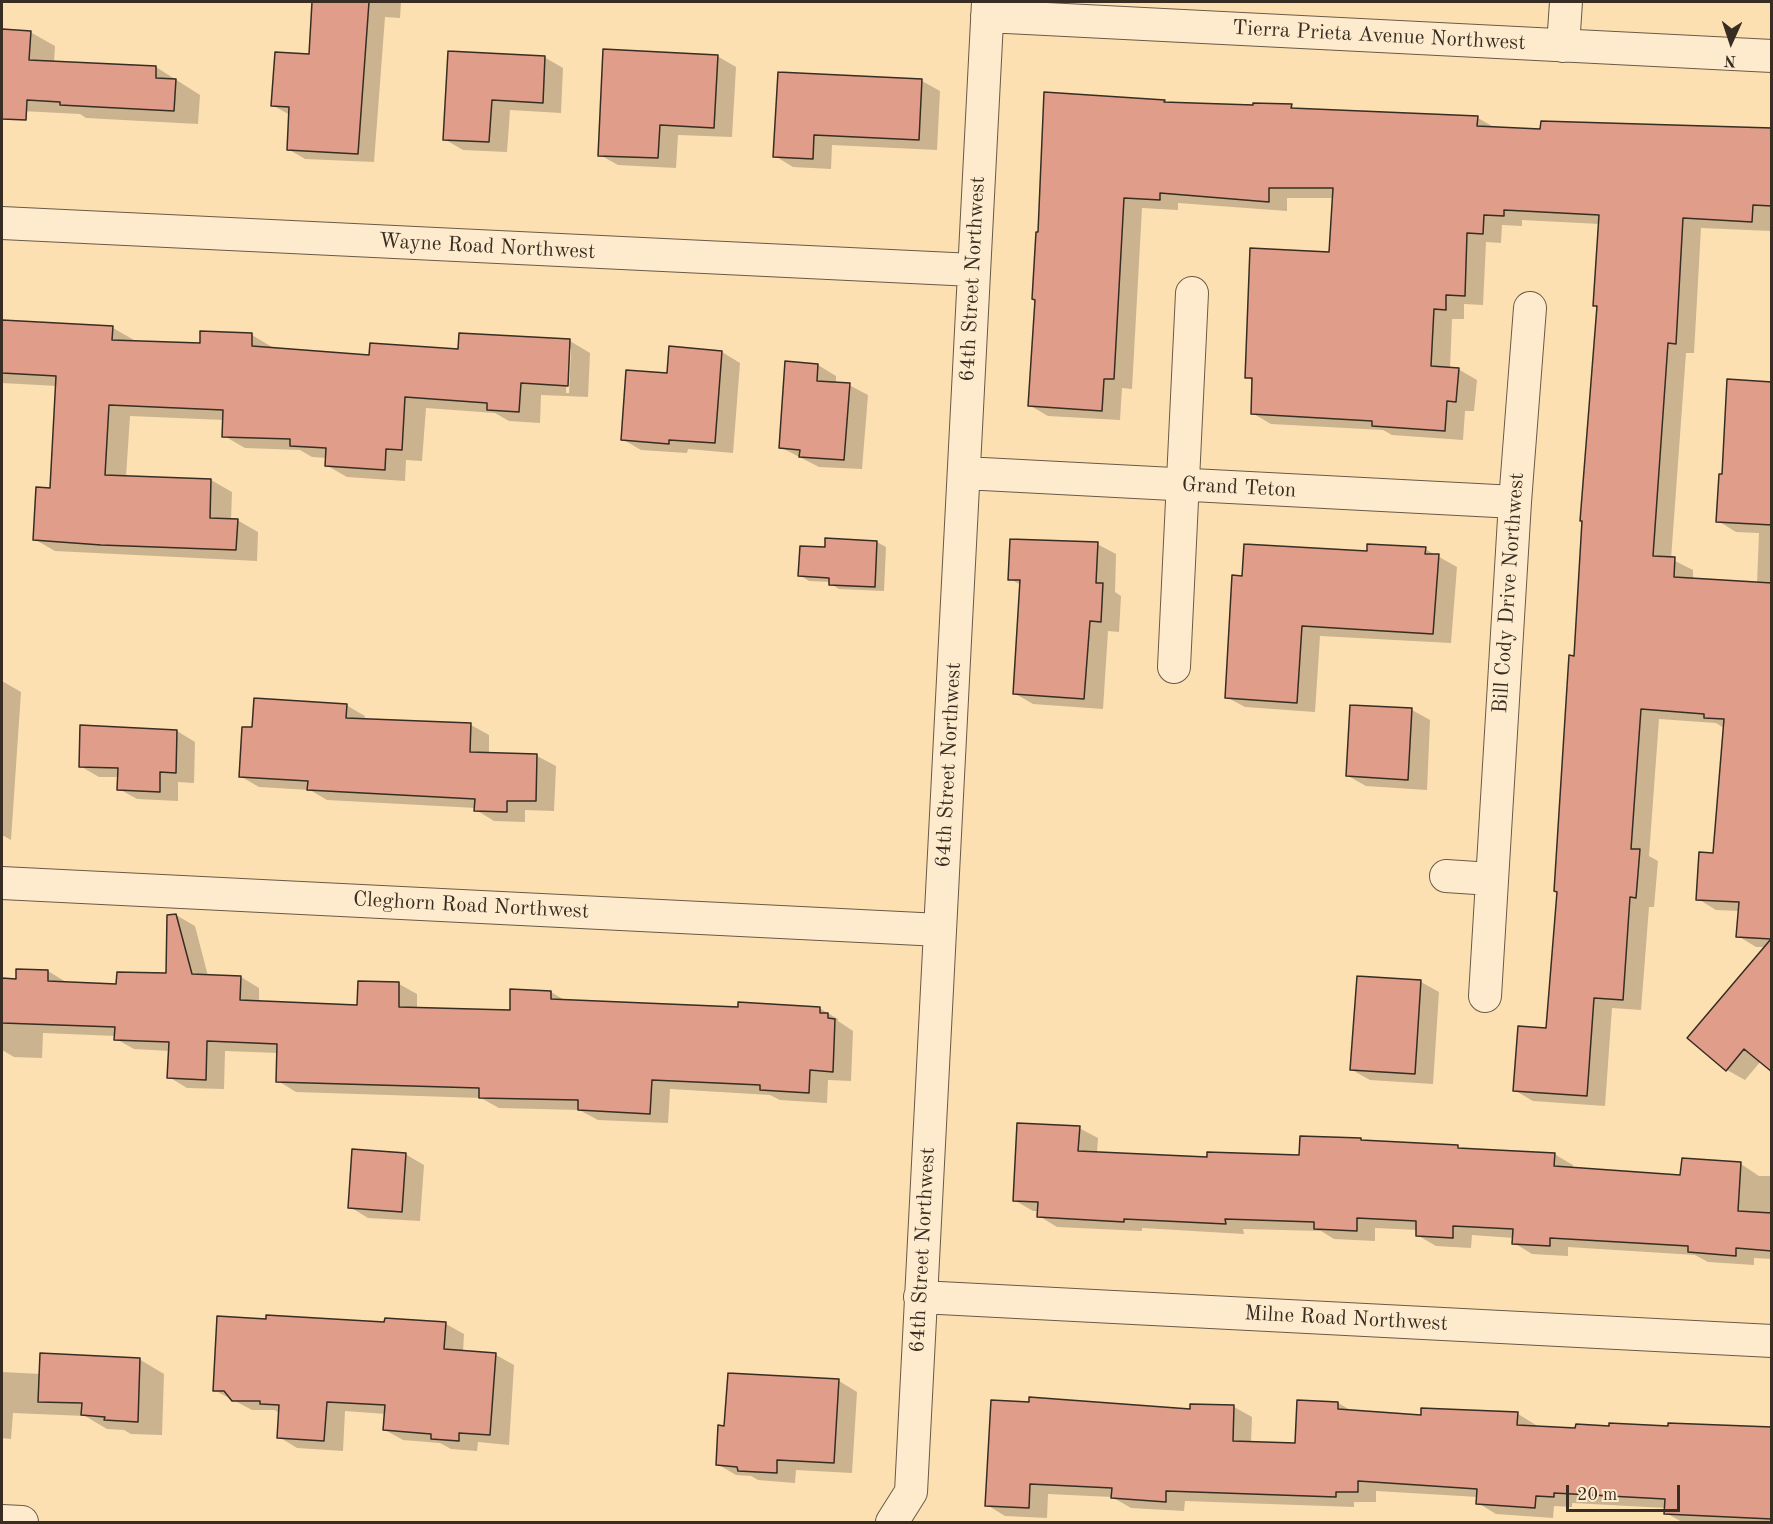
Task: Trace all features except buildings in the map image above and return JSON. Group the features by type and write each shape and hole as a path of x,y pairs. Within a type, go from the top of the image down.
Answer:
{"street":[{"path":"1563,46 1566,2"},
{"name":"Tierra Prieta Avenue Northwest","path":"987,9 1214,14 1563,46 1772,56"},
{"name":"64th Street Northwest","path":"892,1522 911,1492 987,9"},
{"name":"Wayne Road Northwest","path":"2,223 973,270"},
{"path":"1174,667 1192,293"},
{"name":"Bill Cody Drive Northwest","path":"1485,996 1515,502 1530,308"},
{"name":"Grand Teton","path":"964,474 1515,502"},
{"path":"1446,876 1491,879"},
{"name":"Cleghorn Road Northwest","path":"2,883 940,930"},
{"name":"Milne Road Northwest","path":"920,1297 1772,1341"},
{"path":"2,1521 22,1522"}]}
